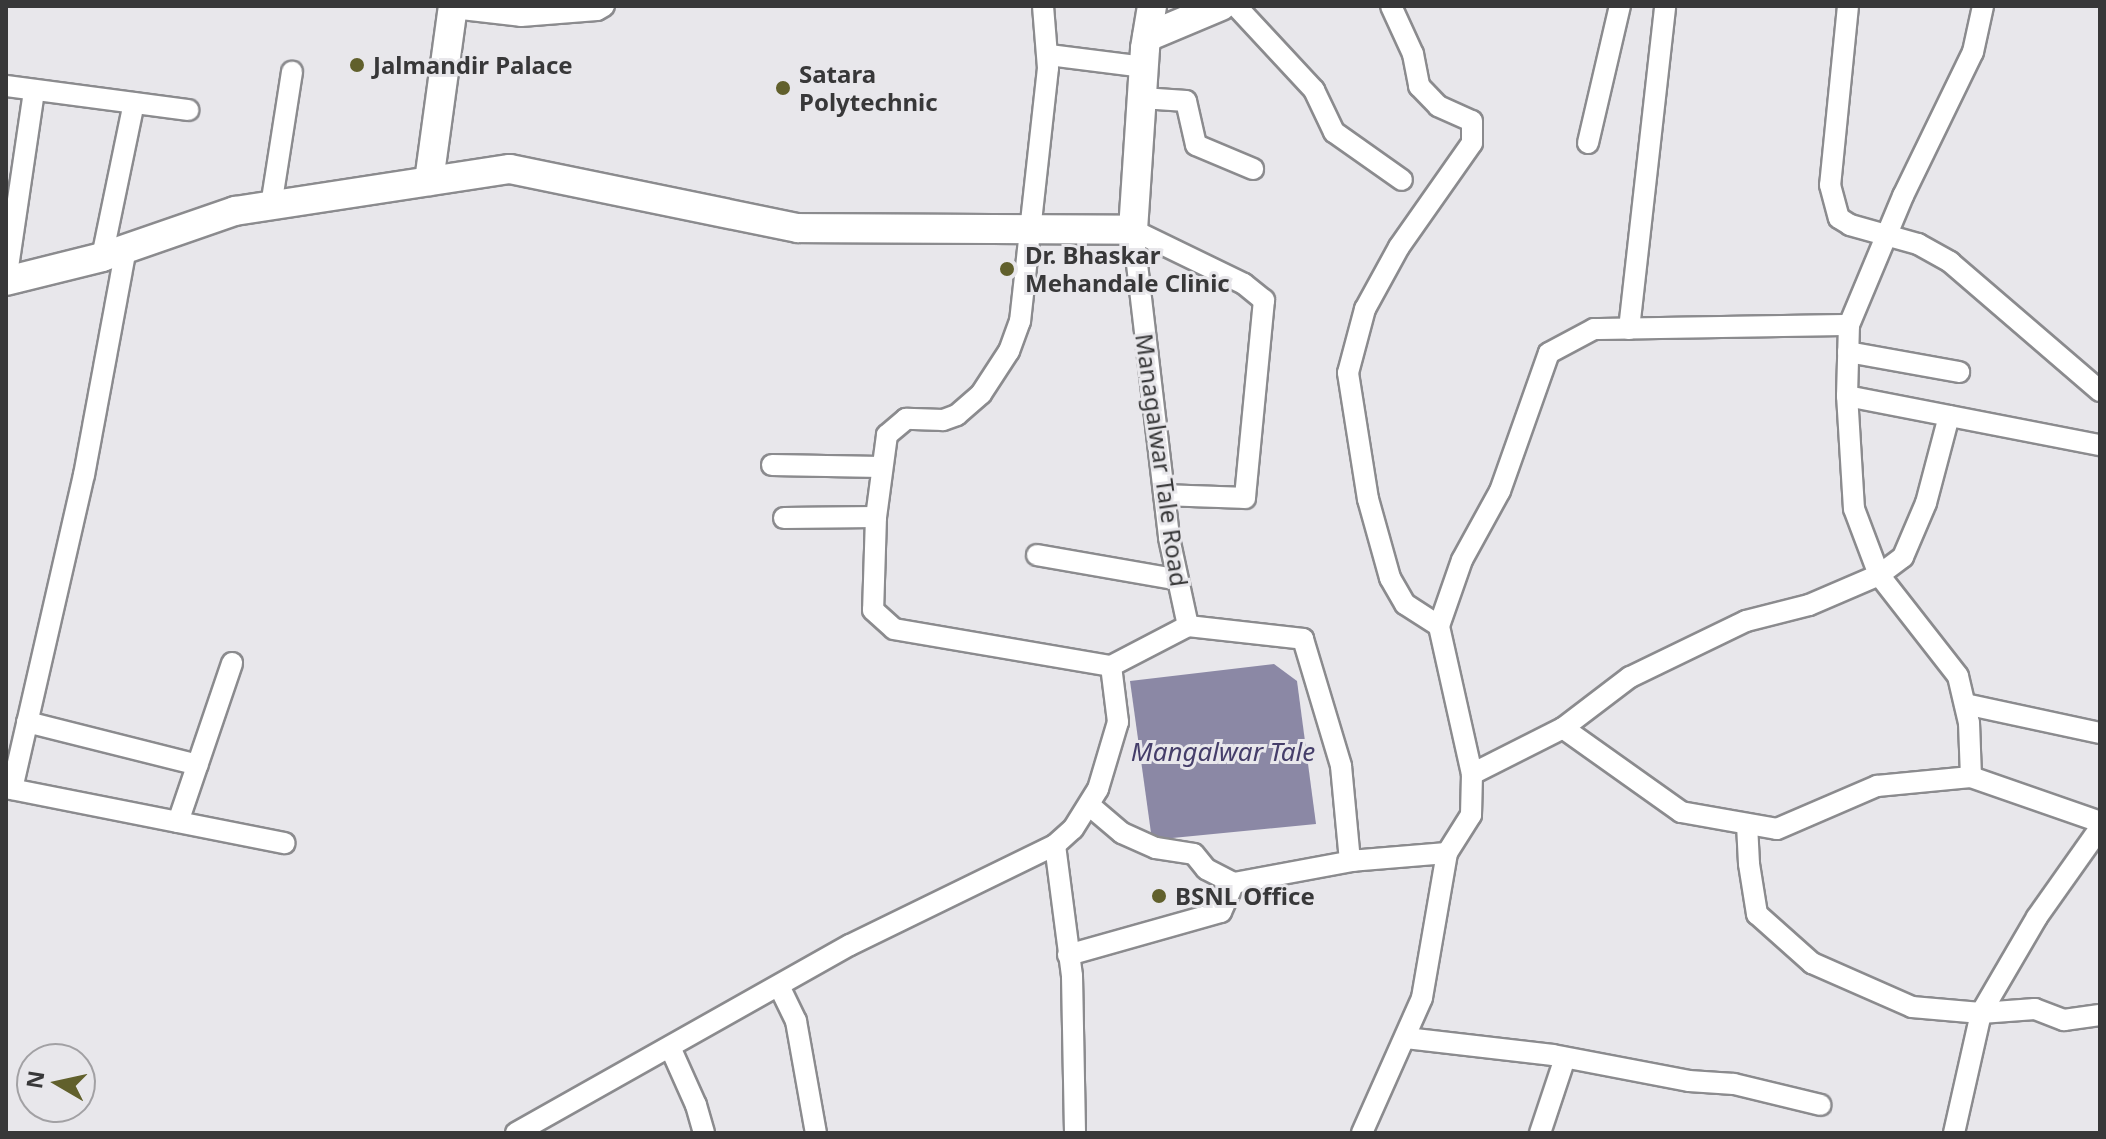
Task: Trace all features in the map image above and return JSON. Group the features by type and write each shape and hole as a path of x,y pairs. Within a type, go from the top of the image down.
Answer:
{"main road":[{"name":"Managalwar Tale Road","path":"1133,230 1144,67 1152,6"},
{"path":"1147,37 1221,6"},
{"path":"429,181 453,7"},
{"path":"6,281 114,253 235,211 510,169 798,228 1133,230"}],"street":[{"path":"453,7 521,16 597,10 604,6"},
{"path":"1043,6 1049,55 1020,321 1009,351 981,394 957,415 943,420 906,419 891,428 881,467 876,517 873,610 894,629 1111,666 1188,626 1303,639 1341,766 1350,861 1447,853"},
{"path":"1236,6 1314,90 1334,132 1402,180"},
{"path":"1391,6 1413,54 1419,86 1438,106 1472,121 1472,143 1399,247 1365,309 1348,373 1368,499 1390,578 1405,604 1439,626"},
{"path":"1588,143 1620,6"},
{"path":"1629,329 1665,6"},
{"path":"1848,6 1830,185 1839,218 1886,236 1918,244 1950,262 2100,391"},
{"path":"1971,777 1965,704 1958,676 1879,575 1854,509 1847,396 1849,325 1886,236 1973,52 1983,6"},
{"path":"1049,55 1144,67"},
{"path":"271,206 292,72"},
{"path":"6,86 188,110"},
{"path":"6,281 34,92"},
{"path":"1142,98 1186,101 1196,145 1253,169"},
{"path":"134,103 84,475 9,789 285,843"},
{"path":"1133,230 1244,284 1264,300 1245,498 1164,495"},
{"name":"Managalwar Tale Road","path":"1133,230 1175,579 1188,626"},
{"path":"1362,1133 1422,998 1447,853 1471,815 1472,774 1439,626 1462,560 1505,478 1549,353 1594,329 1849,325"},
{"path":"1848,352 1959,372"},
{"path":"1847,396 2100,445"},
{"path":"1472,774 1563,728 1630,677 1746,621 1809,605 1879,575 1903,557 1922,514 1949,416"},
{"path":"772,465 881,467"},
{"path":"784,518 876,517"},
{"path":"1037,555 1175,579"},
{"path":"178,822 232,663"},
{"path":"516,1133 850,945 1055,845 1073,829 1089,805 1118,722 1111,666"},
{"path":"1965,704 2100,733"},
{"path":"27,722 198,765"},
{"path":"1563,728 1681,812 1747,824 1777,829 1877,786 1971,777 2100,825 2037,917 1981,1013 1954,1133"},
{"path":"1089,805 1122,833 1156,848 1194,854 1206,869 1234,883 1358,860"},
{"path":"1747,824 1749,864 1757,914 1812,963 1912,1007 1981,1013 2035,1009 2064,1020 2100,1015"},
{"path":"1055,845 1072,976 1075,1133"},
{"path":"1068,955 1221,912 1234,883"},
{"path":"779,986 796,1021 816,1133"},
{"path":"1406,1038 1565,1058 1689,1081 1734,1084 1821,1105"},
{"path":"670,1047 696,1105 704,1133"},
{"path":"1540,1133 1565,1058"}],"water":[{"name":"Mangalwar Tale","path":"1274,664 1297,681 1316,824 1152,840 1130,681"}],"place":[{"name":"Jalmandir Palace","path":"357,65"},
{"name":"Satara Polytechnic","path":"783,88"},
{"name":"Dr. Bhaskar Mehandale Clinic","path":"1007,269"},
{"name":"BSNL Office","path":"1159,896"}]}
